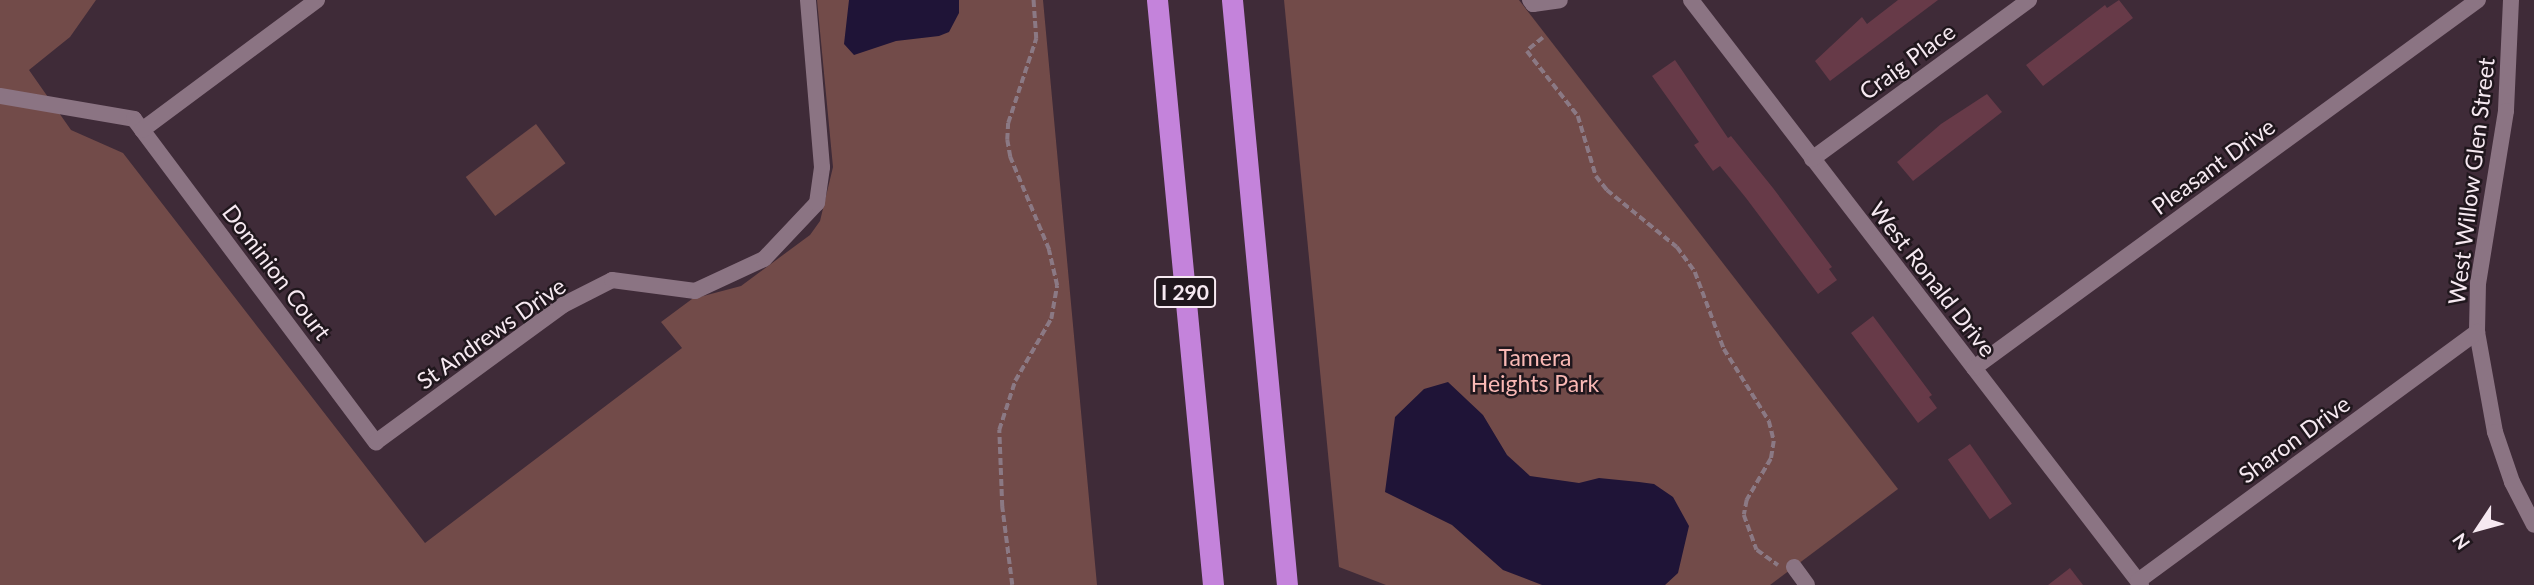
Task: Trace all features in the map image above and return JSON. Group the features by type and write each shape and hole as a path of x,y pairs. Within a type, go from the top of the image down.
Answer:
{"highway":[{"name":"I 290","path":"1157,0 1213,585"},
{"path":"1232,0 1287,585"}],"street":[{"path":"0,96 138,124 317,0"},
{"name":"St Andrews Drive","path":"376,442 564,305 612,280 695,291 764,259 817,203 822,167 808,0"},
{"path":"1532,2 1560,0"},
{"name":"West Ronald Drive","path":"1691,0 2140,583"},
{"name":"Craig Place","path":"1812,159 2029,0"},
{"name":"Pleasant Drive","path":"1974,368 2478,0"},
{"name":"West Willow Glen Street","path":"2511,0 2507,111 2478,283 2477,332 2495,432 2512,482 2534,525"},
{"name":"Dominion Court","path":"138,124 376,442"},
{"name":"Sharon Drive","path":"2140,583 2477,332"},
{"path":"1794,567 1807,585"}],"path":[{"path":"1013,585 998,460 999,430 1015,381 1051,319 1057,286 1049,250 1010,157 1007,139 1036,39 1033,0"},
{"path":"1544,38 1527,51 1578,116 1596,176 1606,190 1677,247 1695,272 1724,349 1769,421 1774,441 1771,459 1747,500 1744,515 1757,550 1773,564 1794,567"}],"green space":[{"path":"0,0 96,0 70,37 29,70 71,130 123,153 425,543 682,348 661,322 692,299 741,286 810,235 820,221 833,167 817,0 1043,0 1097,585 0,585"},
{"name":"Tamera Heights Park","path":"1284,0 1519,0 1898,489 1770,585 1386,585 1339,567"},
{"path":"536,124 565,163 495,216 466,177"}],"shaded area":[{"path":"849,0 959,0 959,13 949,32 939,36 896,41 854,55 844,44"},
{"path":"1448,382 1483,415 1507,455 1530,476 1579,483 1599,478 1654,484 1673,497 1689,526 1678,573 1665,585 1542,585 1503,570 1452,525 1385,492 1395,417 1424,389"}],"building":[{"path":"1898,0 1938,0 1830,81 1815,61 1862,17 1867,24"},
{"path":"2119,0 2133,18 2043,86 2026,65 2105,5 2107,8"},
{"path":"1675,60 1728,138 1731,136 1773,188 1832,267 1829,269 1837,280 1818,294 1720,166 1713,171 1694,145 1699,142 1652,76"},
{"path":"1987,94 2002,112 1913,181 1897,162 1941,124"},
{"path":"1873,316 1932,395 1929,397 1937,408 1918,423 1851,333"},
{"path":"1970,444 2012,504 1990,519 1948,459"},
{"path":"2070,568 2083,585 2048,585"}]}
